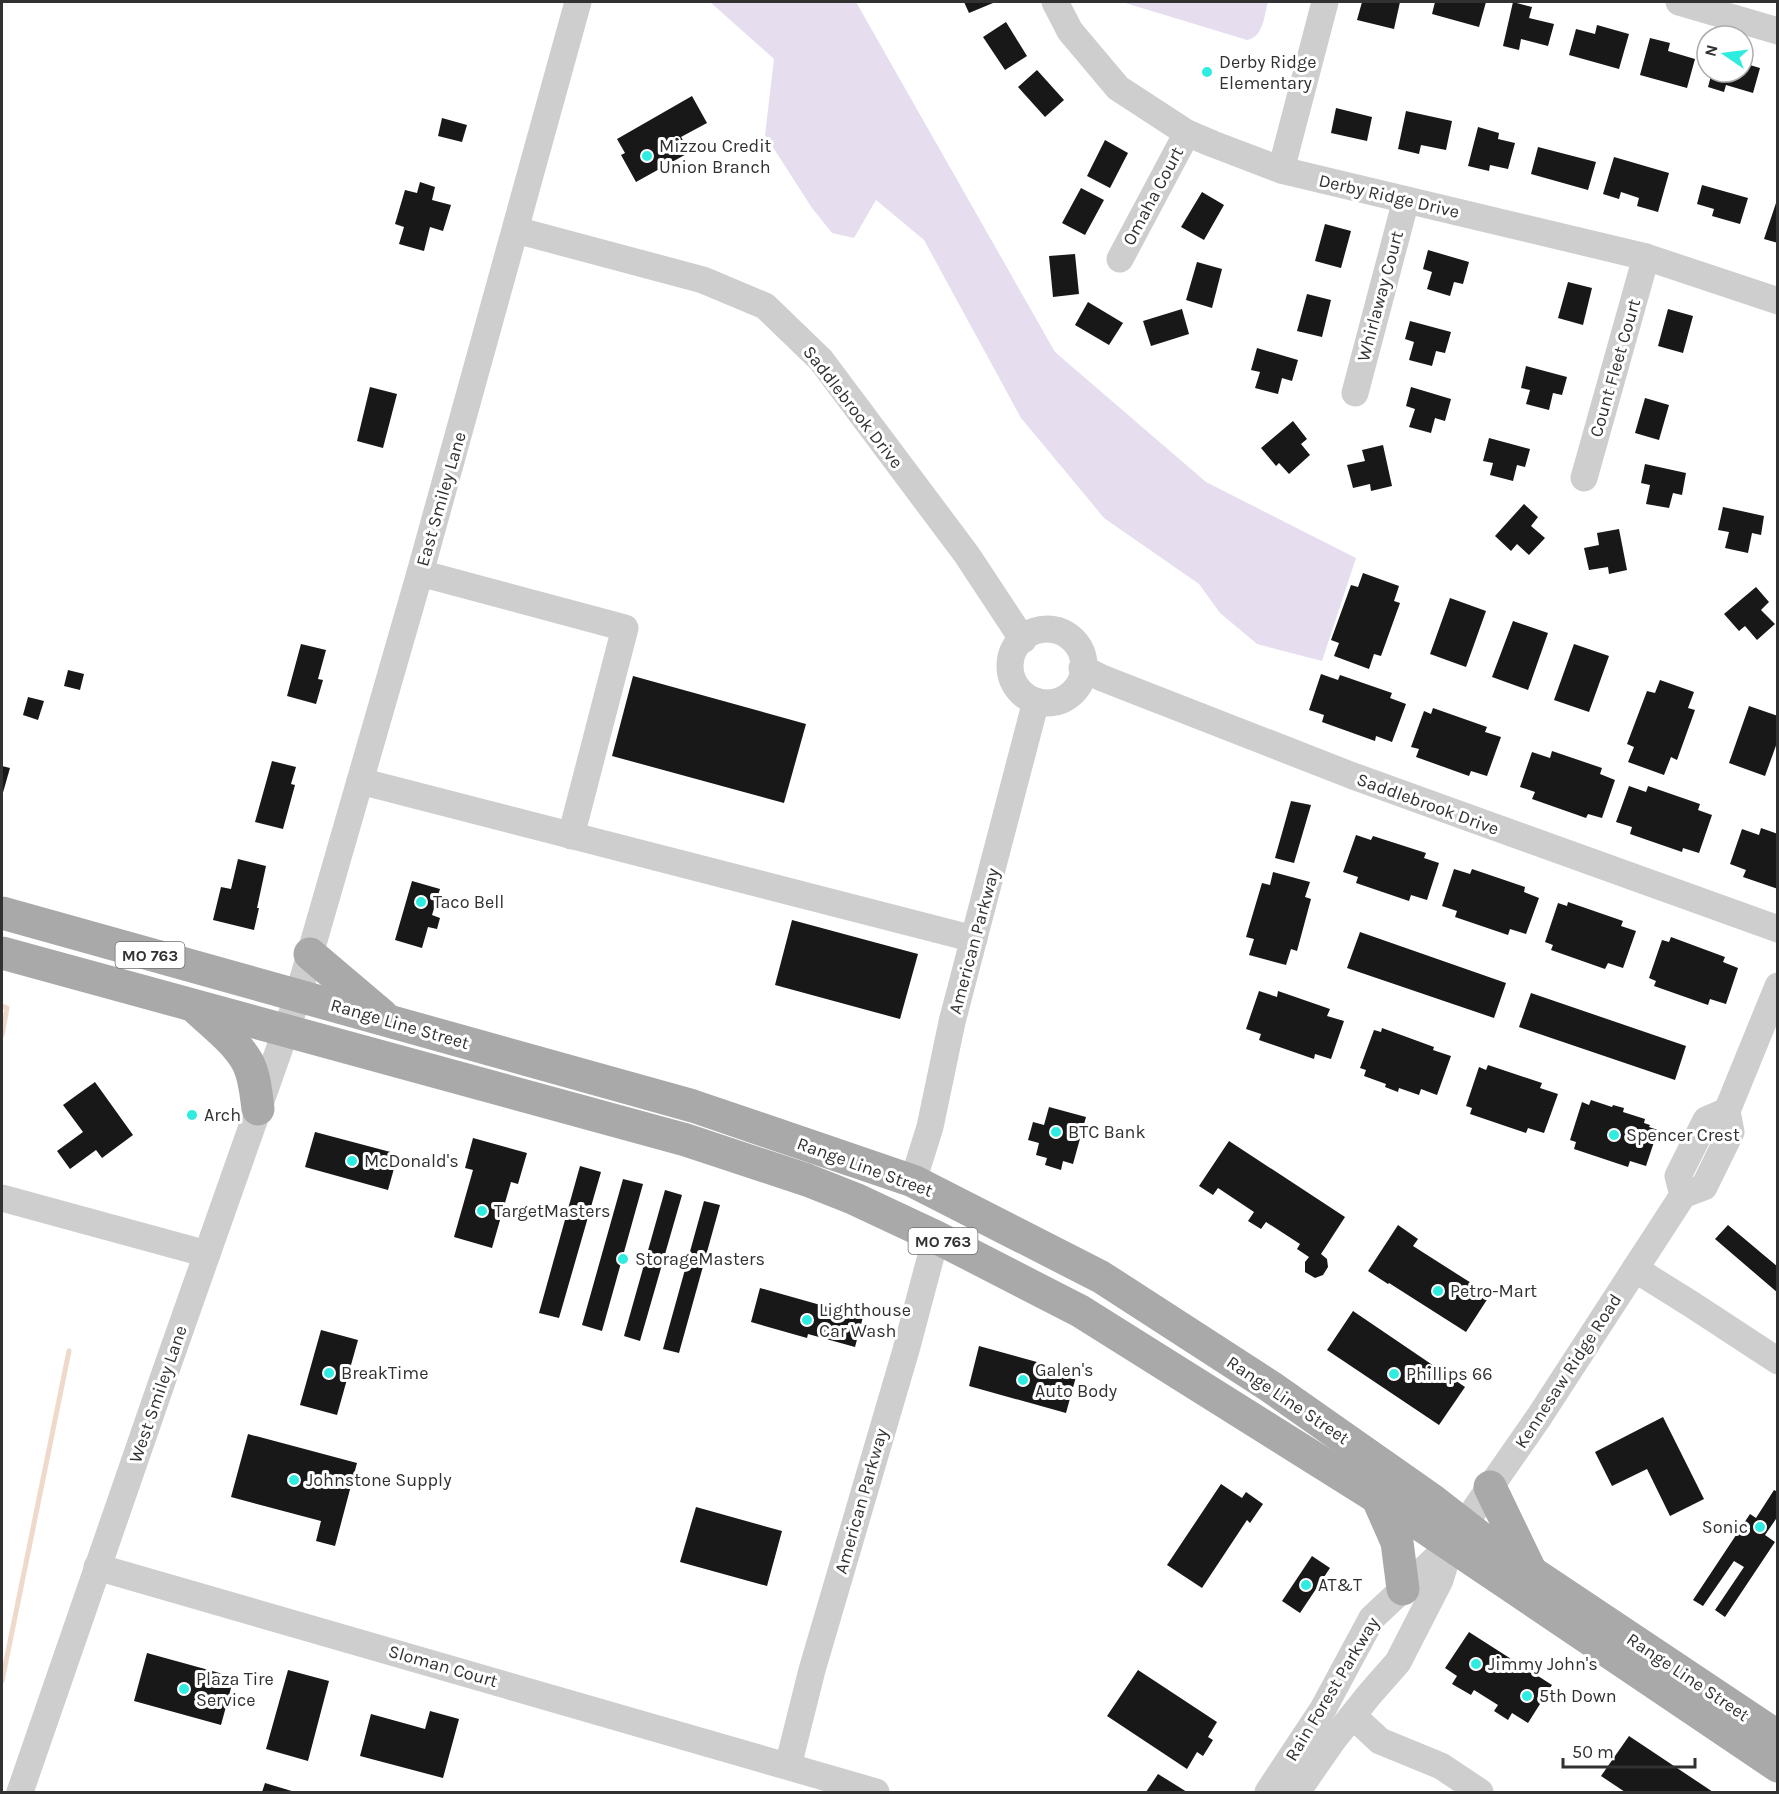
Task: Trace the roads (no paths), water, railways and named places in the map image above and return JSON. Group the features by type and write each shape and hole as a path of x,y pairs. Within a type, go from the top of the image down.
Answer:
{"main road":[{"name":"Range Line Street","path":"2,913 693,1106 913,1181 1101,1277 1272,1387 1457,1535 1778,1766"},
{"name":"Range Line Street","path":"2,952 686,1140 807,1180 855,1199 936,1237 1080,1311 1378,1499 1457,1535 1486,1542 1778,1737"},
{"path":"310,954 391,1022"},
{"path":"192,1005 230,1039 248,1064 255,1084 258,1110"},
{"path":"760,1164 842,1174 900,1194 908,1191 913,1181"},
{"path":"936,1237 954,1226 965,1228 1012,1251 1101,1277"},
{"path":"1491,1487 1531,1572"},
{"path":"1378,1499 1397,1542 1403,1589"}],"street":[{"name":"East Smiley Lane","path":"298,996 420,573 578,2"},
{"name":"Derby Ridge Drive","path":"1055,2 1070,31 1118,88 1187,133 1281,170 1646,257 1778,301"},
{"path":"1281,170 1325,2"},
{"path":"1679,2 1778,31"},
{"name":"Omaha Court","path":"1120,259 1187,133"},
{"name":"Whirlaway Court","path":"1355,393 1406,200"},
{"name":"Saddlebrook Drive","path":"516,230 703,280 765,306 820,360 967,555 1023,640"},
{"name":"Count Fleet Court","path":"1584,478 1646,257"},
{"path":"420,573 625,628 571,836"},
{"path":"1052,628 1064,632 1075,640 1083,655 1082,668 1082,681 1072,695 1049,704 1025,698 1016,688 1010,676 1009,663 1013,648 1032,631 1052,628"},
{"name":"Saddlebrook Drive","path":"1082,668 1102,678 1353,776 1778,929"},
{"name":"American Parkway","path":"913,1181 930,1127 952,1022 1036,701"},
{"path":"360,781 974,939"},
{"name":"Kennesaw Ridge Road","path":"1457,1535 1539,1417 1683,1195 1678,1176 1706,1120 1727,1111 1778,986"},
{"name":"West Smiley Lane","path":"20,1792 298,996"},
{"path":"2,1198 207,1254"},
{"name":"American Parkway","path":"788,1766 812,1670 906,1350 936,1237"},
{"path":"1635,1269 1778,1361"},
{"name":"Rain Forest Parkway","path":"1268,1792 1323,1709 1372,1618 1457,1535"},
{"name":"Rain Forest Parkway","path":"1297,1792 1333,1740 1398,1662 1440,1580 1457,1535"},
{"name":"Sloman Court","path":"97,1567 876,1792"},
{"path":"1353,1716 1380,1741 1441,1766 1480,1792"}],"waterway":[{"path":"2,1006 7,1008 2,1035"},
{"path":"2,1681 69,1351"}],"place":[{"name":"Derby Ridge Elementary","path":"1207,72"},
{"name":"Mizzou Credit Union Branch","path":"647,156"},
{"name":"Taco Bell","path":"421,902"},
{"name":"Arch","path":"192,1115"},
{"name":"BTC Bank","path":"1056,1132"},
{"name":"Spencer Crest","path":"1614,1135"},
{"name":"McDonald's","path":"352,1161"},
{"name":"TargetMasters","path":"482,1211"},
{"name":"StorageMasters","path":"623,1259"},
{"name":"Petro-Mart","path":"1438,1291"},
{"name":"Lighthouse Car Wash","path":"807,1320"},
{"name":"BreakTime","path":"329,1373"},
{"name":"Phillips 66","path":"1394,1374"},
{"name":"Galen's Auto Body","path":"1023,1380"},
{"name":"Johnstone Supply","path":"294,1480"},
{"name":"Sonic","path":"1760,1527"},
{"name":"AT&T","path":"1306,1585"},
{"name":"Jimmy John's","path":"1476,1664"},
{"name":"Plaza Tire Service","path":"184,1689"},
{"name":"5th Down","path":"1527,1696"}]}
